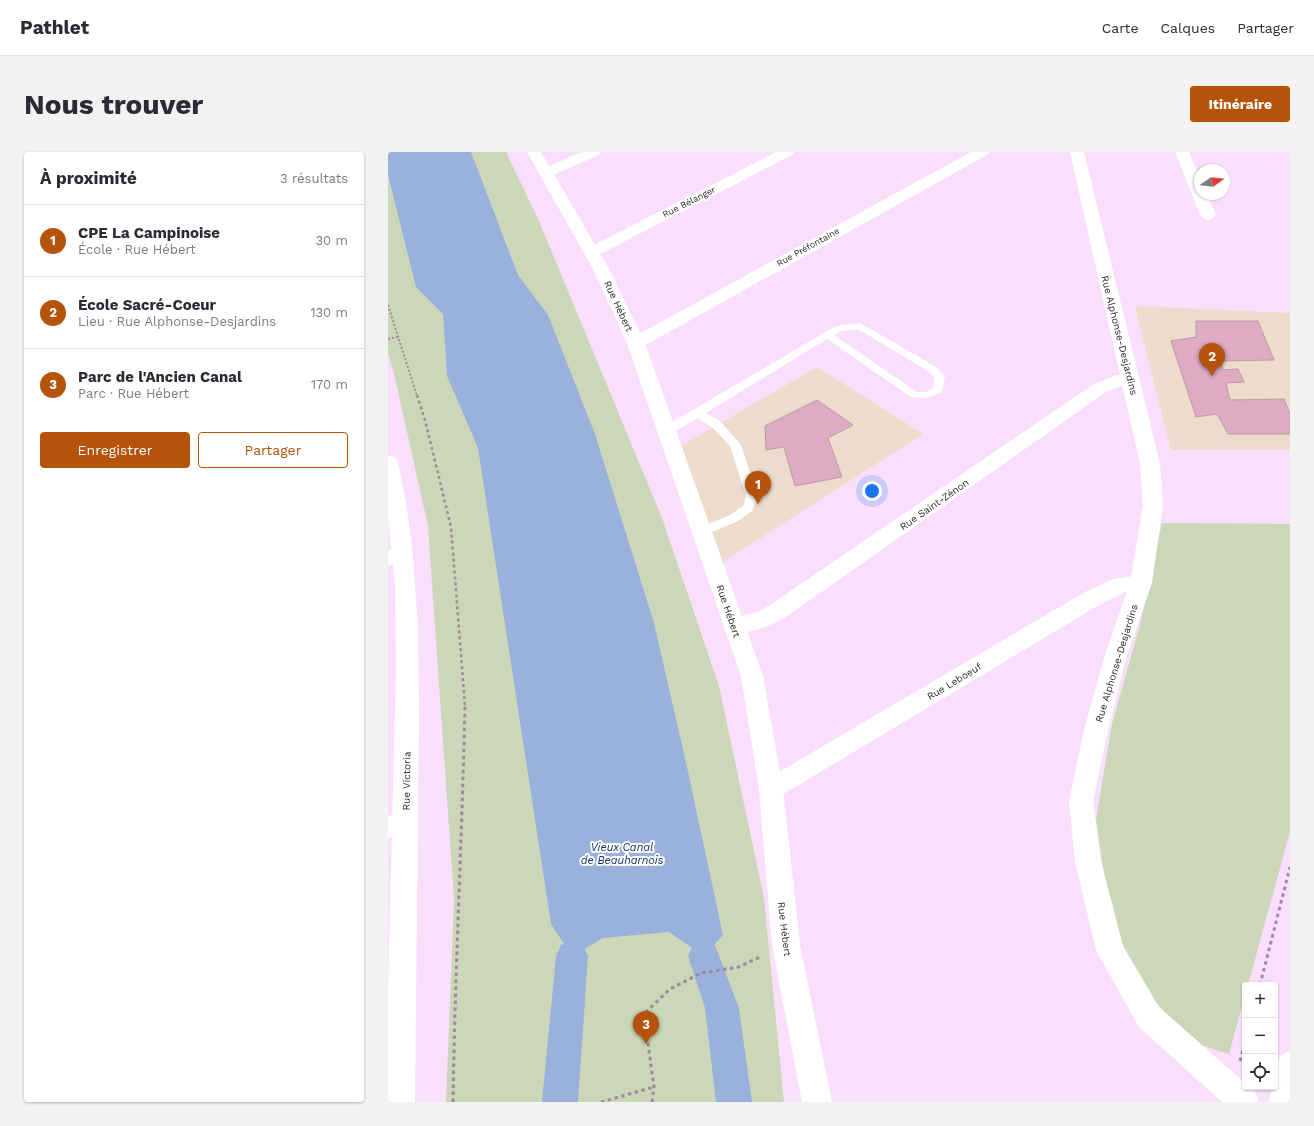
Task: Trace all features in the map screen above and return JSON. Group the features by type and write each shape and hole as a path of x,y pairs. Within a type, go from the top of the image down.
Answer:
{"street":[{"name":"Rue Hébert","path":"534,152 592,252 619,303 636,343 752,676 771,789 786,945 817,1102"},
{"path":"546,173 594,152"},
{"name":"Rue Bélanger","path":"592,252 786,152"},
{"name":"Rue Préfontaine","path":"636,343 982,152"},
{"name":"Rue Alphonse-Desjardins","path":"1077,152 1150,464 1153,506 1141,583 1116,655 1097,726 1081,801 1088,861 1110,950 1149,1017 1244,1102"},
{"path":"1182,152 1208,215"},
{"name":"Rue Saint-Zénon","path":"734,626 764,619 773,614 948,495 1100,388 1117,381 1131,380"},
{"name":"Rue Victoria","path":"388,462 394,491 395,556 408,632 397,825 400,1102"},
{"name":"Rue Leboeuf","path":"771,789 1093,598 1122,585 1141,583"},
{"path":"1284,1102 1290,1066"}],"lane":[{"path":"666,431 698,414 840,328 860,326 932,369 940,377 938,390 928,395 915,395 827,336"},
{"path":"698,414 717,425 734,445 752,496 748,508 734,518 701,532"}],"path":[{"path":"388,305 397,337 425,420 451,527 465,706 462,829 455,979 453,1102"},
{"path":"388,339 397,337"},
{"path":"1261,982 1290,867"},
{"path":"652,1102 654,1087 644,1014 670,989 701,974 739,967"},
{"path":"601,1102 654,1087"}],"shaded area":[{"path":"1135,306 1290,313 1290,450 1171,450"},
{"path":"817,367 923,434 723,562 681,446"}],"green space":[{"path":"388,152 506,152 539,221 662,518 719,686 764,898 784,1102 446,1102 454,899 428,526 388,353"},
{"path":"1162,523 1290,524 1290,832 1249,982 1242,982 1242,1006 1229,1054 1192,1042 1140,985 1110,915 1096,819 1112,724 1141,621"}],"water":[{"name":"Vieux Canal de Beauharnois","path":"388,152 471,152 518,275 548,315 595,434 654,623 723,935 704,956 669,932 603,938 572,956 551,924 478,448 447,376 443,314 416,287 388,175"}],"building":[{"path":"1196,321 1258,321 1274,360 1221,361 1223,370 1238,369 1244,382 1226,383 1230,400 1284,399 1290,414 1290,434 1228,434 1217,414 1196,417 1171,341 1196,337"},
{"path":"817,400 853,425 828,438 842,477 795,486 784,447 766,450 765,426"}],"waterway":[{"name":"Vieux Canal de Beauharnois","path":"560,1102 572,956"},
{"name":"Vieux Canal de Beauharnois","path":"704,956 722,1008 734,1102"}],"place":[{"name":"École Sacré-Coeur","path":"1212,376"},
{"name":"CPE La Campinoise","path":"758,504"},
{"name":"Parc de l'Ancien Canal","path":"646,1044"}]}
